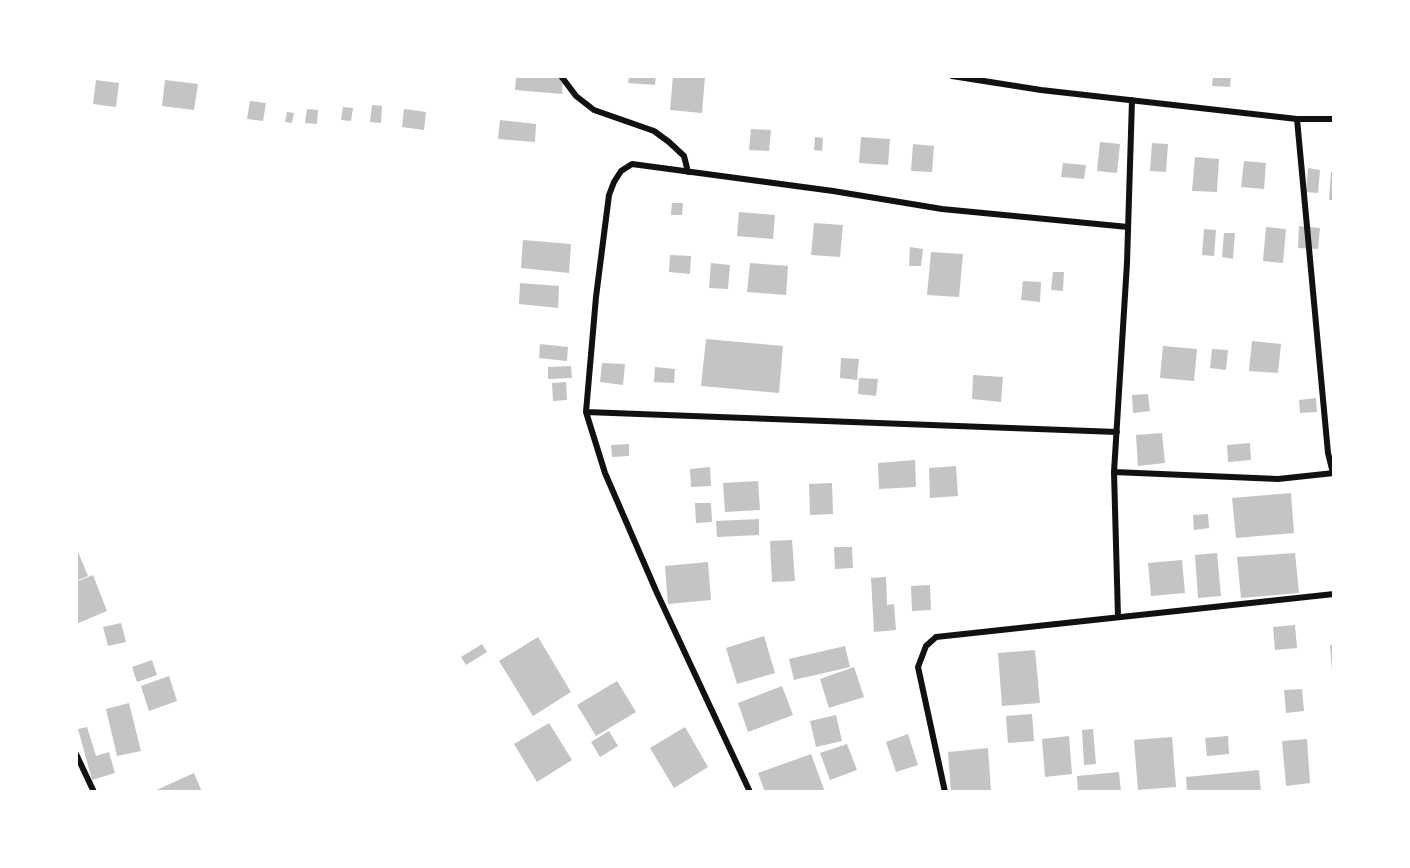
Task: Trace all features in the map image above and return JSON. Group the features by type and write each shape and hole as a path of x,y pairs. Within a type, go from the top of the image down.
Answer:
{"street":[{"path":"561,76 576,96 594,110 654,132 669,142 684,156 688,172"},
{"path":"952,76 1297,119 1334,119"},
{"path":"1118,618 1114,472 1128,227 1132,100"},
{"path":"1114,472 1278,479 1333,473 1328,453 1297,119"},
{"path":"750,792 657,593 610,484 586,412 597,286 609,195 621,171 632,165 833,191 942,209 1128,227"},
{"path":"586,412 1117,432"},
{"path":"945,792 918,666 926,646 936,637 1334,594"},
{"path":"76,754 94,792"}],"building":[{"path":"516,76 563,76 562,94 515,90"},
{"path":"629,76 656,76 655,85 628,83"},
{"path":"673,76 705,77 702,113 670,110"},
{"path":"1213,76 1231,76 1230,87 1212,86"},
{"path":"96,80 119,83 116,107 93,104"},
{"path":"165,80 198,84 194,110 162,106"},
{"path":"250,101 266,103 263,121 247,119"},
{"path":"372,105 382,106 381,123 370,122"},
{"path":"343,107 353,108 351,121 341,120"},
{"path":"307,109 318,110 317,124 305,123"},
{"path":"404,109 426,112 424,130 402,127"},
{"path":"287,112 294,113 292,123 285,122"},
{"path":"500,120 536,124 535,142 498,139"},
{"path":"751,129 771,130 769,151 749,150"},
{"path":"815,137 823,138 822,151 814,150"},
{"path":"861,137 890,139 888,165 859,163"},
{"path":"1100,142 1120,144 1117,173 1097,171"},
{"path":"1152,143 1168,144 1166,172 1150,171"},
{"path":"913,144 934,146 932,172 911,171"},
{"path":"1195,157 1219,159 1217,192 1192,191"},
{"path":"1244,161 1266,163 1264,189 1241,187"},
{"path":"1063,163 1086,165 1084,179 1061,177"},
{"path":"1308,168 1320,170 1318,193 1306,192"},
{"path":"1331,172 1334,172 1334,200 1329,200"},
{"path":"672,203 683,203 682,215 671,215"},
{"path":"739,212 775,215 773,239 737,236"},
{"path":"814,223 843,225 840,257 811,255"},
{"path":"1299,226 1320,228 1318,249 1298,248"},
{"path":"1266,227 1286,229 1283,263 1263,261"},
{"path":"1204,229 1216,230 1214,256 1202,255"},
{"path":"1224,233 1235,233 1233,259 1222,257"},
{"path":"523,240 571,244 569,273 521,268"},
{"path":"910,247 923,249 921,266 909,266"},
{"path":"931,252 963,254 959,297 927,295"},
{"path":"670,255 691,256 690,274 669,272"},
{"path":"711,263 730,265 728,289 709,288"},
{"path":"750,263 788,266 786,295 747,292"},
{"path":"1053,272 1064,272 1063,291 1051,290"},
{"path":"1023,281 1041,282 1040,302 1021,300"},
{"path":"520,283 559,286 558,308 519,304"},
{"path":"706,339 783,346 779,393 701,386"},
{"path":"1252,341 1281,344 1278,373 1249,371"},
{"path":"540,344 568,347 567,361 539,358"},
{"path":"1163,346 1197,349 1194,381 1160,378"},
{"path":"1212,349 1228,350 1226,370 1210,368"},
{"path":"841,358 859,359 857,380 840,378"},
{"path":"602,363 625,364 623,385 600,382"},
{"path":"571,366 572,378 548,379 548,367"},
{"path":"655,367 675,369 674,383 654,382"},
{"path":"973,375 1003,377 1001,402 972,399"},
{"path":"859,378 878,379 876,396 858,394"},
{"path":"566,382 567,400 553,401 552,383"},
{"path":"1148,394 1150,411 1133,413 1132,395"},
{"path":"1316,398 1317,412 1300,413 1299,400"},
{"path":"1162,433 1165,463 1138,466 1136,435"},
{"path":"1250,443 1251,460 1228,462 1227,445"},
{"path":"629,444 629,456 612,457 611,445"},
{"path":"915,460 916,487 879,489 878,463"},
{"path":"956,466 958,496 930,498 929,468"},
{"path":"710,467 711,486 691,487 690,469"},
{"path":"758,481 760,510 725,512 723,483"},
{"path":"832,483 833,514 810,515 809,484"},
{"path":"1291,493 1294,533 1236,538 1232,498"},
{"path":"695,503 711,503 712,522 696,523"},
{"path":"1208,514 1209,528 1194,530 1193,515"},
{"path":"759,519 759,535 717,537 716,521"},
{"path":"792,540 795,581 772,582 770,541"},
{"path":"76,547 88,576 76,581"},
{"path":"834,547 852,547 853,568 835,569"},
{"path":"1217,553 1221,596 1198,598 1195,555"},
{"path":"1295,553 1299,593 1241,598 1237,557"},
{"path":"1182,560 1185,593 1151,596 1148,563"},
{"path":"708,562 711,600 668,604 665,566"},
{"path":"93,575 107,611 76,624 76,582"},
{"path":"886,577 887,605 894,604 896,630 874,632 871,578"},
{"path":"930,585 931,610 912,611 911,586"},
{"path":"121,623 126,642 108,646 103,627"},
{"path":"1295,625 1297,648 1275,650 1273,627"},
{"path":"764,636 775,673 737,684 726,648"},
{"path":"538,637 571,692 533,716 499,661"},
{"path":"482,644 487,652 466,665 461,657"},
{"path":"1330,645 1334,645 1334,671 1332,671"},
{"path":"845,646 850,667 794,680 789,659"},
{"path":"1035,650 1040,703 1002,706 998,653"},
{"path":"152,660 157,675 137,682 132,667"},
{"path":"854,667 864,697 829,708 820,679"},
{"path":"169,676 177,701 149,711 141,686"},
{"path":"617,681 636,712 596,736 577,705"},
{"path":"782,686 793,715 748,732 738,703"},
{"path":"1302,689 1304,711 1286,713 1284,690"},
{"path":"129,703 141,751 117,756 106,709"},
{"path":"1032,714 1034,741 1008,743 1006,716"},
{"path":"836,715 842,741 816,747 810,721"},
{"path":"549,723 572,760 537,782 514,744"},
{"path":"87,727 96,756 109,752 115,773 92,780 78,729"},
{"path":"685,727 708,767 674,788 650,748"},
{"path":"1093,729 1096,764 1084,765 1082,730"},
{"path":"609,731 618,746 600,757 591,742"},
{"path":"908,734 918,765 896,772 886,742"},
{"path":"1069,736 1072,774 1045,777 1042,739"},
{"path":"1228,736 1229,754 1207,756 1205,738"},
{"path":"1172,737 1176,787 1138,790 1134,740"},
{"path":"1307,739 1310,783 1286,786 1282,741"},
{"path":"847,744 857,770 830,780 820,753"},
{"path":"988,748 991,791 951,792 948,752"},
{"path":"811,754 825,792 765,792 758,773"},
{"path":"1259,770 1261,792 1187,792 1186,777"},
{"path":"1119,772 1121,792 1078,792 1077,776"},
{"path":"194,773 202,792 152,792"}]}
